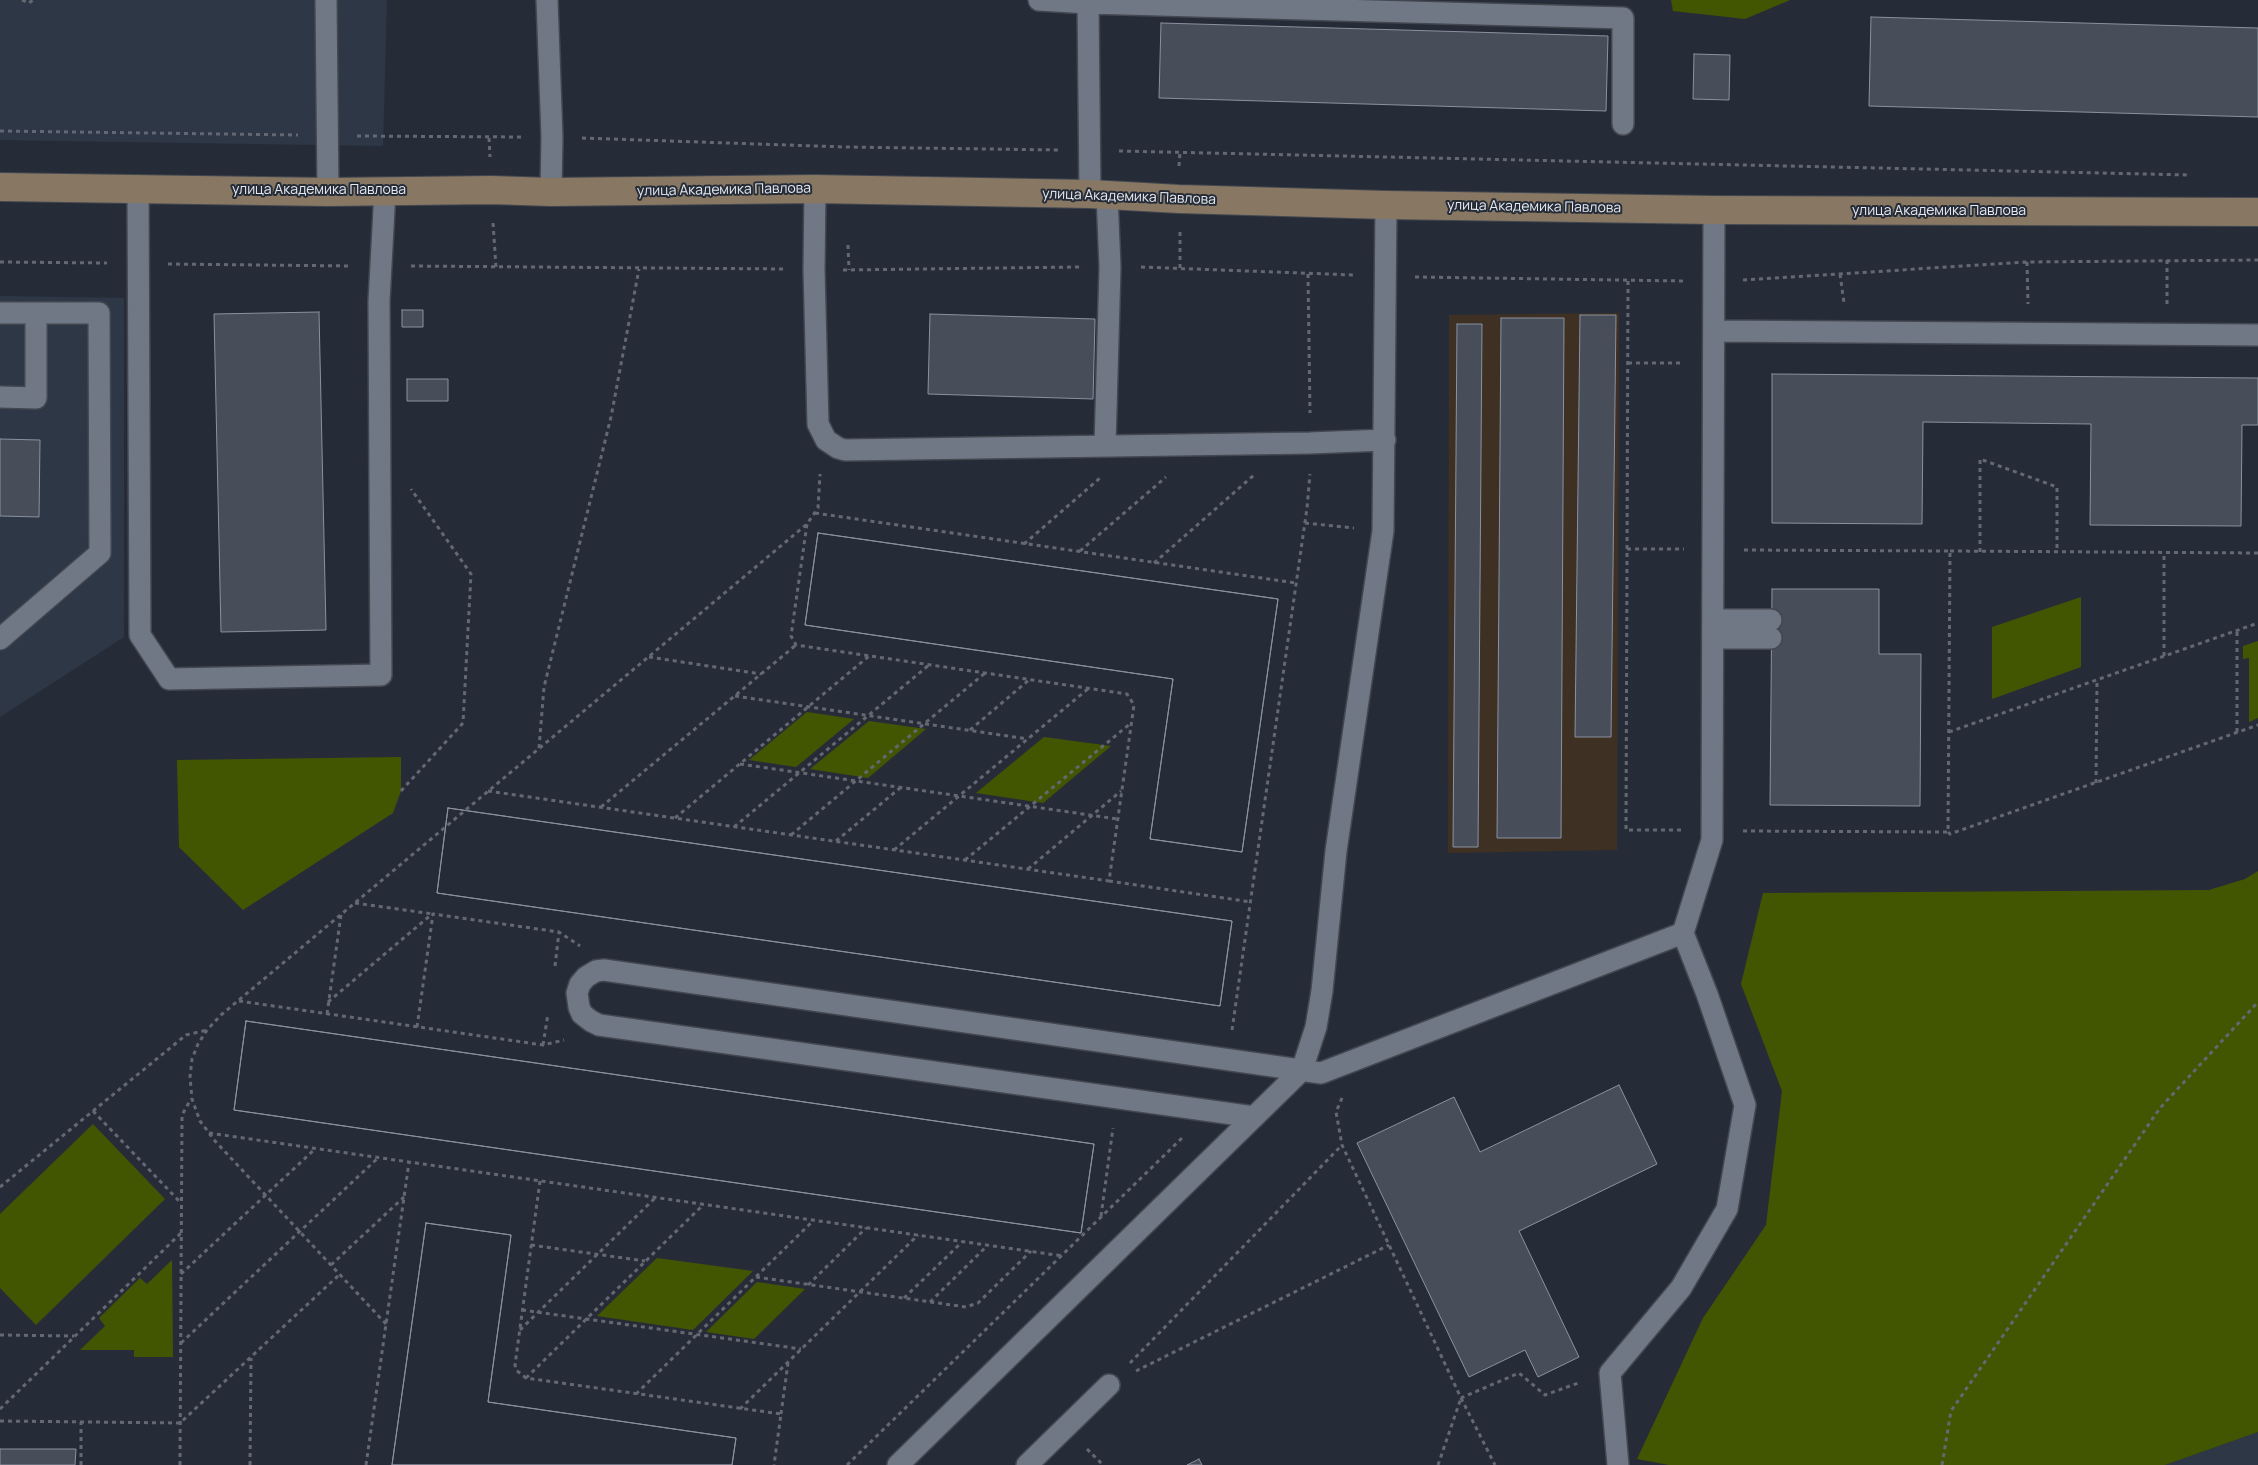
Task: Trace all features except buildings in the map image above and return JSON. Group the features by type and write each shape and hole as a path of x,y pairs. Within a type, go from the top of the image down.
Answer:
{"street":[{"name":"улица Академика Павлова","path":"0,187 328,192 815,189 1099,194 1179,199 1386,204 1714,210 2258,212"}],"lane":[{"path":"326,0 328,192"},
{"path":"547,0 552,137 551,192"},
{"path":"1039,0 1623,18 1623,124"},
{"path":"1088,3 1091,151 1110,267 1105,446"},
{"path":"138,188 140,264 140,635 169,679 381,676 379,301 385,192"},
{"path":"815,189 814,270 818,424 822,434 833,446 846,450 1300,444 1385,440"},
{"path":"898,1465 1302,1070 1316,1027 1322,991 1336,850 1383,531 1387,277 1386,204"},
{"path":"1618,1465 1610,1373 1681,1288 1727,1209 1745,1105 1707,994 1683,933 1712,840 1714,210"},
{"path":"0,313 99,313 100,553 0,640"},
{"path":"0,397 36,398 36,314"},
{"path":"1715,331 2258,335"},
{"path":"1713,629 1771,629"},
{"path":"1254,1117 599,1025 582,1014 577,1000 577,993 580,984 586,977 596,971 604,970 1321,1073 1683,933"},
{"path":"1027,1465 1109,1385"}],"path":[{"path":"22,0 29,2 33,0"},
{"path":"0,131 552,137 845,147 2198,176"},
{"path":"1742,280 2027,262 2258,260"},
{"path":"0,262 814,270 1110,267 1387,277 1628,281 1713,280"},
{"path":"539,749 544,687 611,417 638,269"},
{"path":"1228,1060 1309,490 1300,444 1308,274"},
{"path":"1628,281 1626,830 1948,832 1950,834 2258,725"},
{"path":"386,1324 208,1133 200,1121 192,1099 190,1077 192,1059 198,1044 207,1030 238,1001 807,524 815,514 819,500 822,434"},
{"path":"380,443 471,574 463,723 401,791"},
{"path":"1154,563 1300,444"},
{"path":"1079,552 1202,445"},
{"path":"1024,544 1136,446"},
{"path":"1980,552 1980,459 2057,487 2057,552"},
{"path":"815,514 1296,583"},
{"path":"1305,522 1383,531"},
{"path":"796,645 791,636 807,524"},
{"path":"1628,549 2258,554"},
{"path":"1948,832 1950,551"},
{"path":"2164,553 2164,656"},
{"path":"1949,732 2258,623"},
{"path":"2237,630 2237,732"},
{"path":"601,807 796,645 929,664 1127,694 1134,705 1109,881"},
{"path":"674,818 870,656"},
{"path":"648,657 762,674"},
{"path":"734,827 929,664"},
{"path":"791,835 986,673"},
{"path":"970,730 1031,679"},
{"path":"2096,783 2097,680"},
{"path":"894,850 1089,688"},
{"path":"735,696 1028,739"},
{"path":"966,860 1131,722"},
{"path":"740,764 1117,819"},
{"path":"836,841 900,787"},
{"path":"488,791 1250,902"},
{"path":"1028,869 1122,791"},
{"path":"355,902 560,932"},
{"path":"327,1014 341,914"},
{"path":"328,1002 433,914"},
{"path":"417,1026 433,914"},
{"path":"238,1001 543,1045"},
{"path":"1942,1465 1951,1411 2160,1108 2258,1002"},
{"path":"0,1187 186,1035 207,1030"},
{"path":"1358,1059 1336,1112 1342,1144 1461,1398 1495,1465"},
{"path":"1100,1218 1117,1098"},
{"path":"180,1465 182,1115 192,1099"},
{"path":"93,1111 182,1203"},
{"path":"847,1465 1209,1111"},
{"path":"208,1133 1106,1262"},
{"path":"1109,1385 1342,1144"},
{"path":"181,1274 315,1148"},
{"path":"181,1343 379,1158"},
{"path":"366,1465 409,1162"},
{"path":"540,1181 515,1365 518,1373 526,1378 781,1414"},
{"path":"331,1265 404,1196"},
{"path":"519,1331 656,1197"},
{"path":"526,1378 704,1204"},
{"path":"636,1394 814,1220"},
{"path":"808,1285 866,1228"},
{"path":"0,1409 181,1233"},
{"path":"740,1409 918,1234"},
{"path":"904,1298 963,1241"},
{"path":"531,1245 645,1261"},
{"path":"930,1302 989,1245"},
{"path":"1109,1385 1389,1245"},
{"path":"756,1277 966,1307 974,1306 1031,1251"},
{"path":"0,1421 180,1423 340,1274"},
{"path":"522,1310 801,1349"},
{"path":"0,1335 75,1336"},
{"path":"250,1465 251,1357"},
{"path":"774,1465 788,1361"},
{"path":"1438,1465 1461,1398 1519,1372 1545,1395 1610,1373"},
{"path":"81,1422 81,1465"},
{"path":"1085,1447 1103,1465"}],"shaded area":[{"path":"0,0 387,0 383,146 0,140"},
{"path":"0,296 124,298 124,637 0,717"},
{"path":"1619,313 1617,850 1448,853 1449,315"},
{"path":"2258,1432 2258,1465 2165,1465"}],"green space":[{"path":"1671,0 1790,0 1745,19 1673,11"},
{"path":"2081,597 2081,667 1992,699 1992,627"},
{"path":"2258,641 2258,718 2249,722 2249,658 2243,659 2243,646"},
{"path":"807,712 854,719 796,767 749,760"},
{"path":"869,721 926,729 868,778 810,769"},
{"path":"1044,737 1111,746 1043,803 976,793"},
{"path":"401,757 401,791 393,813 243,910 179,847 177,760"},
{"path":"2258,871 2258,1432 2165,1465 1669,1465 1637,1459 1703,1318 1766,1225 1782,1091 1741,984 1763,893 2209,890 2245,879"},
{"path":"93,1124 165,1199 36,1325 0,1288 0,1214"},
{"path":"657,1258 753,1271 693,1330 597,1316"},
{"path":"172,1260 173,1357 134,1357 134,1350 80,1350 105,1326 99,1318 140,1278 147,1284"},
{"path":"757,1282 805,1289 754,1339 706,1332"}]}
